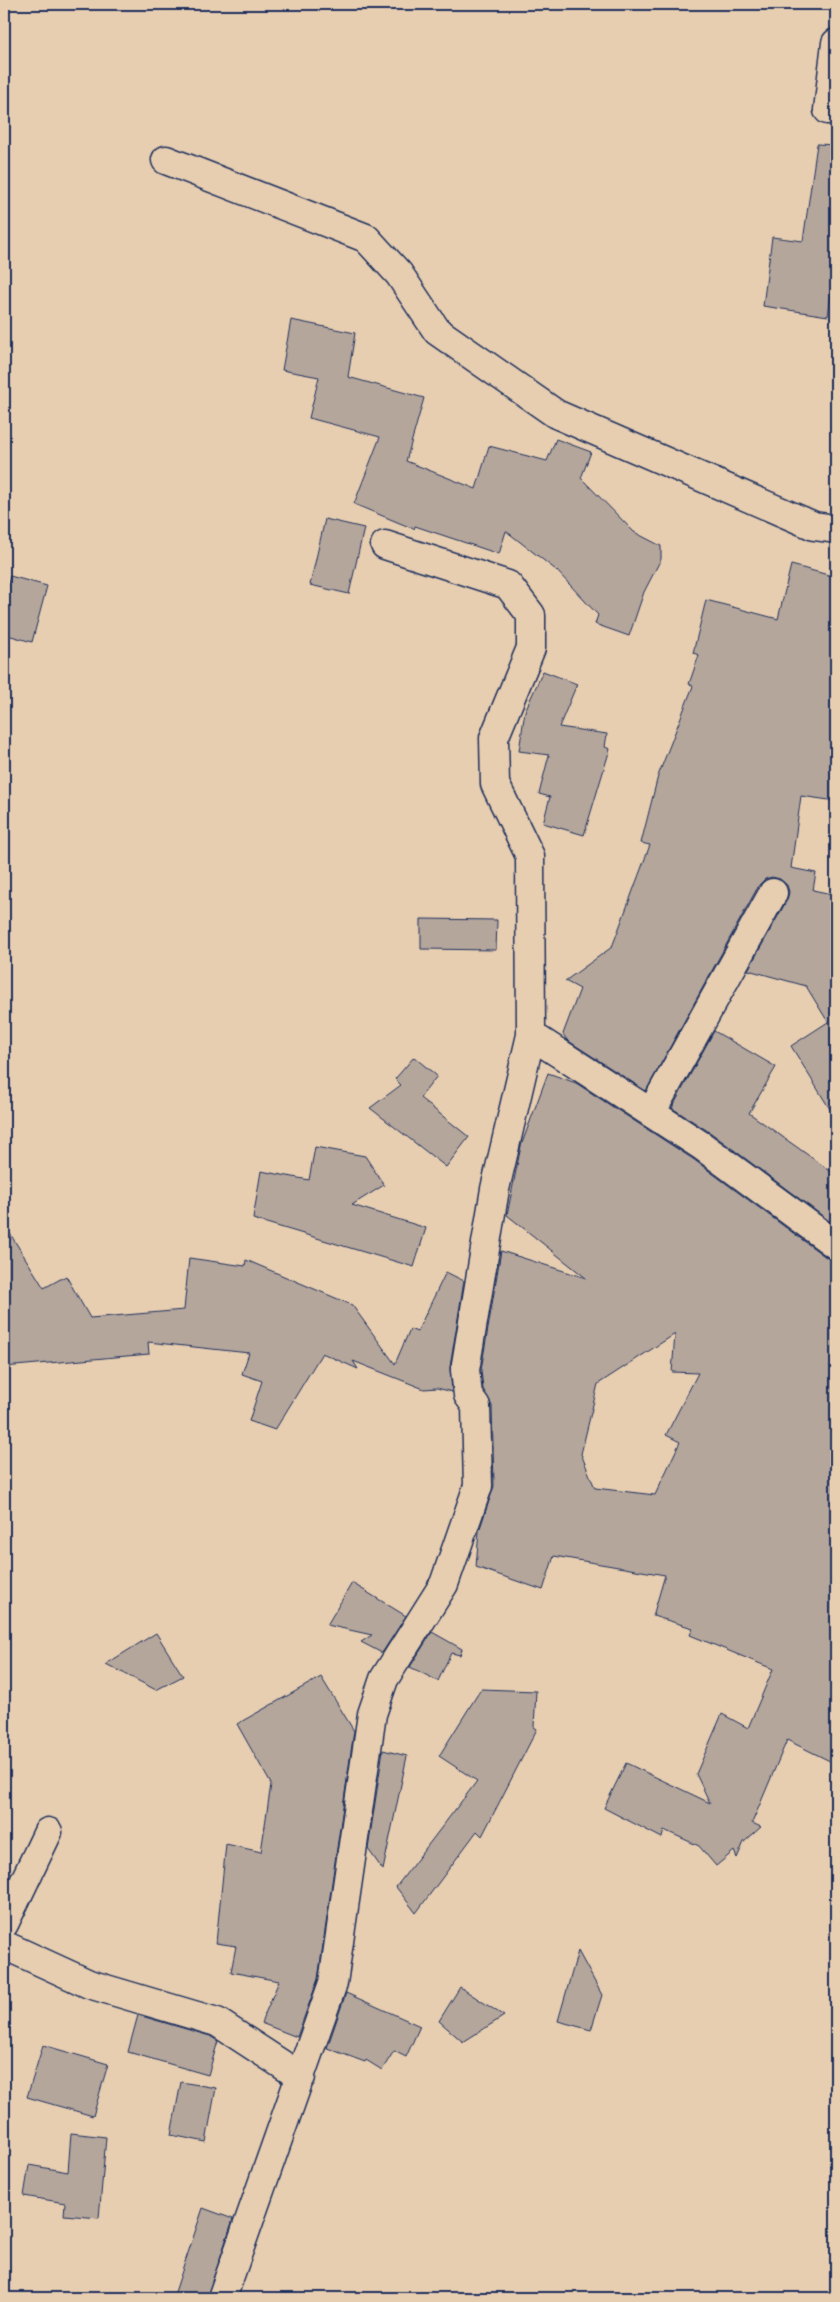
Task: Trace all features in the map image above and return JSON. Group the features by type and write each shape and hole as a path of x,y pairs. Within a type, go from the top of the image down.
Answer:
{"street":[{"path":"828,110 836,43"},
{"path":"166,160 366,238 399,274 437,331 556,414 814,526 836,529"},
{"path":"222,2298 334,1983 372,1714 384,1679 444,1584 478,1486 476,1406 468,1395 465,1370 495,1189 530,1035 530,856 495,784 494,738 531,648 531,615 508,585 385,544"},
{"path":"651,1113 773,892"},
{"path":"530,1035 702,1146 836,1245"},
{"path":"4,1924 48,1832"},
{"path":"4,1944 88,1984 217,2022 301,2077"}],"building":[{"path":"817,144 836,145 836,258 828,316 763,306 772,237 803,241"},
{"path":"291,320 355,333 348,377 424,398 406,461 476,489 489,446 547,461 556,439 591,452 581,478 634,532 661,546 661,559 644,592 629,636 595,624 598,615 556,570 506,531 499,554 415,526 414,529 354,504 380,437 309,418 319,377 282,370"},
{"path":"325,519 364,528 349,594 310,585"},
{"path":"791,565 836,577 836,801 801,796 791,868 816,873 813,890 836,895 836,1119 791,1046 828,1022 806,986 748,970 787,900 789,892 787,885 780,879 772,877 765,879 759,885 646,1091 567,1040 563,1034 580,989 565,981 612,947 650,845 641,843 658,776 693,686 689,684 699,655 693,653 706,600 778,619"},
{"path":"10,576 47,586 32,642 4,634 4,599"},
{"path":"543,671 577,684 559,727 607,734 605,747 610,749 584,835 543,823 550,797 539,794 549,755 519,751 525,711"},
{"path":"421,919 497,920 496,950 421,949"},
{"path":"714,1031 776,1067 749,1113 836,1175 836,1226 711,1133 672,1108"},
{"path":"414,1057 437,1076 420,1098 469,1137 446,1167 370,1108 401,1085 395,1079"},
{"path":"548,1073 576,1083 693,1159 827,1258 836,1260 836,1764 787,1740 752,1823 761,1827 744,1842 737,1858 734,1851 716,1866 699,1846 664,1830 662,1838 604,1808 626,1763 710,1803 696,1774 722,1714 748,1728 773,1669 690,1635 693,1628 653,1616 665,1575 554,1556 543,1590 476,1567 479,1531 494,1486 492,1406 483,1389 481,1370 501,1251 586,1278 507,1215 521,1146","holes":["675,1334 672,1372 698,1373 666,1435 680,1442 655,1495 595,1488 581,1454 598,1384"]},
{"path":"315,1147 365,1156 384,1185 352,1205 426,1228 414,1267 253,1219 261,1171 309,1180"},
{"path":"4,1224 44,1288 66,1276 90,1318 184,1310 189,1258 245,1266 246,1260 352,1305 395,1364 410,1329 417,1332 446,1272 464,1281 450,1367 452,1392 437,1388 424,1389 353,1361 358,1369 322,1353 275,1430 249,1421 262,1381 242,1374 249,1353 148,1342 149,1354 4,1367"},
{"path":"352,1583 406,1616 382,1653 361,1642 372,1635 327,1625"},
{"path":"432,1632 462,1649 460,1655 451,1653 438,1681 410,1667"},
{"path":"156,1633 183,1676 156,1690 106,1664"},
{"path":"321,1677 354,1731 318,1979 297,2037 261,2023 279,1981 231,1972 236,1946 216,1943 226,1844 261,1852 271,1784 237,1724"},
{"path":"481,1689 536,1691 534,1727 537,1729 482,1836 477,1831 416,1913 396,1887 477,1781 439,1756"},
{"path":"383,1750 407,1756 383,1870 368,1849"},
{"path":"578,1951 602,1995 591,2030 558,2021"},
{"path":"460,1987 504,2016 463,2042 439,2021"},
{"path":"346,1993 420,2026 406,2057 394,2051 382,2070 366,2060 365,2062 327,2048"},
{"path":"138,2015 210,2036 218,2041 208,2075 128,2052"},
{"path":"43,2045 108,2064 93,2116 27,2097"},
{"path":"181,2082 216,2088 206,2142 171,2135"},
{"path":"71,2133 106,2137 99,2218 64,2215 65,2203 24,2196 29,2165 68,2172"},
{"path":"203,2208 233,2219 207,2298 173,2298"}]}
